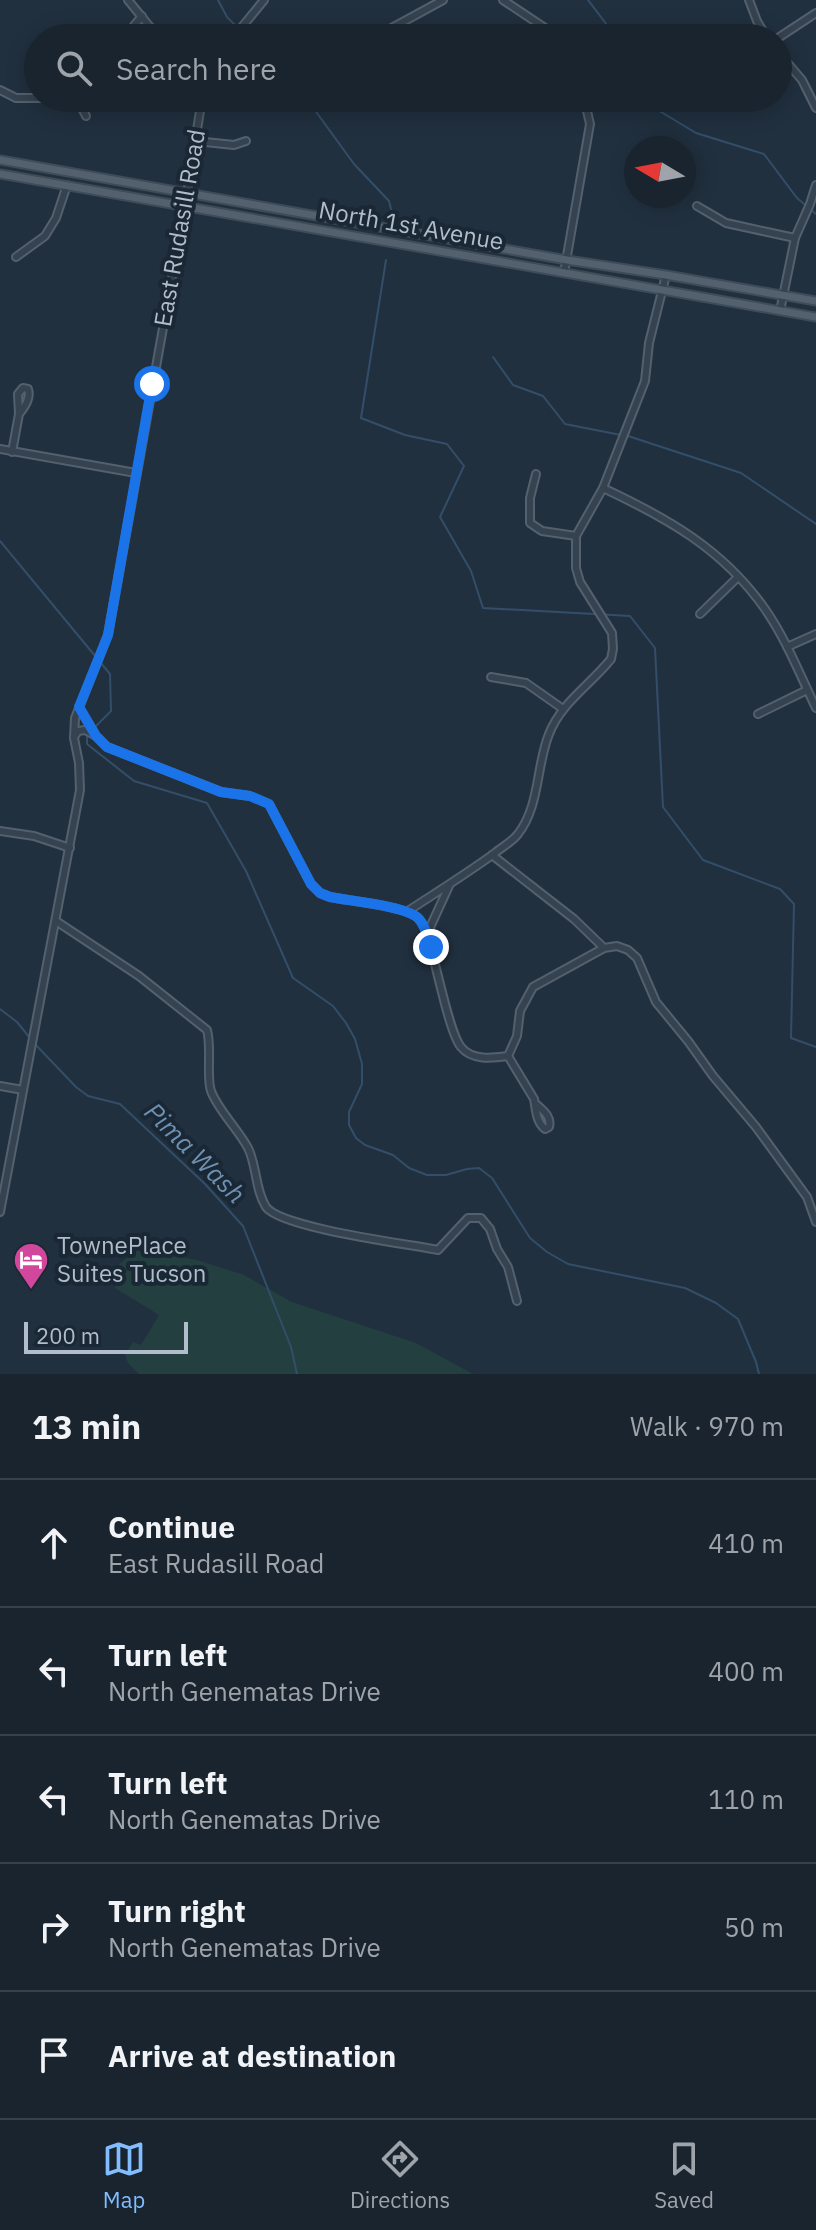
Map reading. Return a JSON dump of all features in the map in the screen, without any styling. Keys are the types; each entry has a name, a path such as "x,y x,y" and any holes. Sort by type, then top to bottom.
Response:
{"main road":[{"name":"North 1st Avenue","path":"0,160 816,301"},
{"name":"North 1st Avenue","path":"0,174 816,317"}],"street":[{"path":"128,0 148,24"},
{"path":"244,24 264,0"},
{"path":"399,24 443,0"},
{"path":"503,0 539,24"},
{"path":"749,0 759,24"},
{"path":"792,29 816,13"},
{"path":"135,24 142,16"},
{"path":"792,68 802,80 816,108"},
{"path":"0,90 16,98 24,98"},
{"path":"84,112 86,116"},
{"name":"East Rudasill Road","path":"0,1212 80,790 75,718 108,635 200,112"},
{"path":"564,273 590,124 587,112"},
{"path":"195,141 234,145 246,141"},
{"path":"16,257 45,236 56,218 67,185"},
{"path":"780,311 795,238 816,185"},
{"path":"697,206 726,223 795,238"},
{"path":"408,911 517,836 532,805 548,735 563,709 611,659 612,633 580,582 576,568 576,536 603,488 645,381 649,343 666,275"},
{"path":"12,452 19,414"},
{"path":"0,449 136,473"},
{"path":"536,474 530,498 530,523 542,531 576,536"},
{"path":"603,488 661,516 708,547 738,577 767,611 816,708"},
{"path":"700,614 738,577"},
{"path":"787,647 816,634"},
{"path":"491,677 526,683 563,709"},
{"path":"758,714 807,690"},
{"path":"79,707 97,738"},
{"path":"74,737 78,731 85,730 107,747 194,782 269,804 305,874 320,893 408,911 419,919 427,934 461,1047 486,1058 508,1056"},
{"path":"0,831 34,836 70,848"},
{"path":"492,855 574,919 604,948"},
{"path":"427,934 450,885"},
{"path":"56,921 139,976 207,1030 210,1090 250,1151 263,1202 268,1210 283,1219 328,1230 438,1250 468,1218 481,1218 490,1229 508,1267 517,1301"},
{"path":"508,1056 517,1036 520,1011 533,987 604,948 617,946 628,950 637,958 656,1002 756,1127 807,1197 816,1222"},
{"path":"508,1056 535,1103"},
{"path":"0,1086 23,1090"}],"green space":[{"path":"137,1250 197,1260 244,1275 292,1302 416,1343 473,1374 139,1374 125,1355 133,1342 141,1345 159,1315 115,1288 116,1267"}],"waterway":[{"path":"218,0 234,24"},
{"path":"588,0 606,24"},
{"path":"316,112 354,164 389,201 394,221"},
{"path":"661,112 696,133 764,154 797,198 816,214"},
{"path":"386,260 361,418 405,435 447,444 464,466 440,517 471,571 483,608 630,616 655,648 663,807 703,860 780,889 794,904 791,1038 816,1047"},
{"path":"493,357 513,385 543,396 565,424 621,435"},
{"path":"628,436 741,473 816,524"},
{"path":"0,541 110,674 111,711 95,727"},
{"path":"87,734 87,744 134,781 207,803 246,871 293,978 333,1006 355,1039 362,1064 362,1084 349,1112 349,1125 356,1138 427,1175 446,1175 479,1168 492,1178 530,1238 568,1264 685,1288 716,1303 738,1319 759,1374"},
{"name":"Pima Wash","path":"0,1009 17,1022 30,1038"},
{"name":"Pima Wash","path":"34,1043 88,1096 120,1104 205,1184 243,1226 291,1347 297,1374"}],"place":[{"name":"TownePlace Suites Tucson","path":"31,1291"}],"route":[{"path":"152,384 108,635 79,707 89,726 107,747 221,792 250,796 269,804 305,874 320,893 408,911 419,919 431,947"}]}
